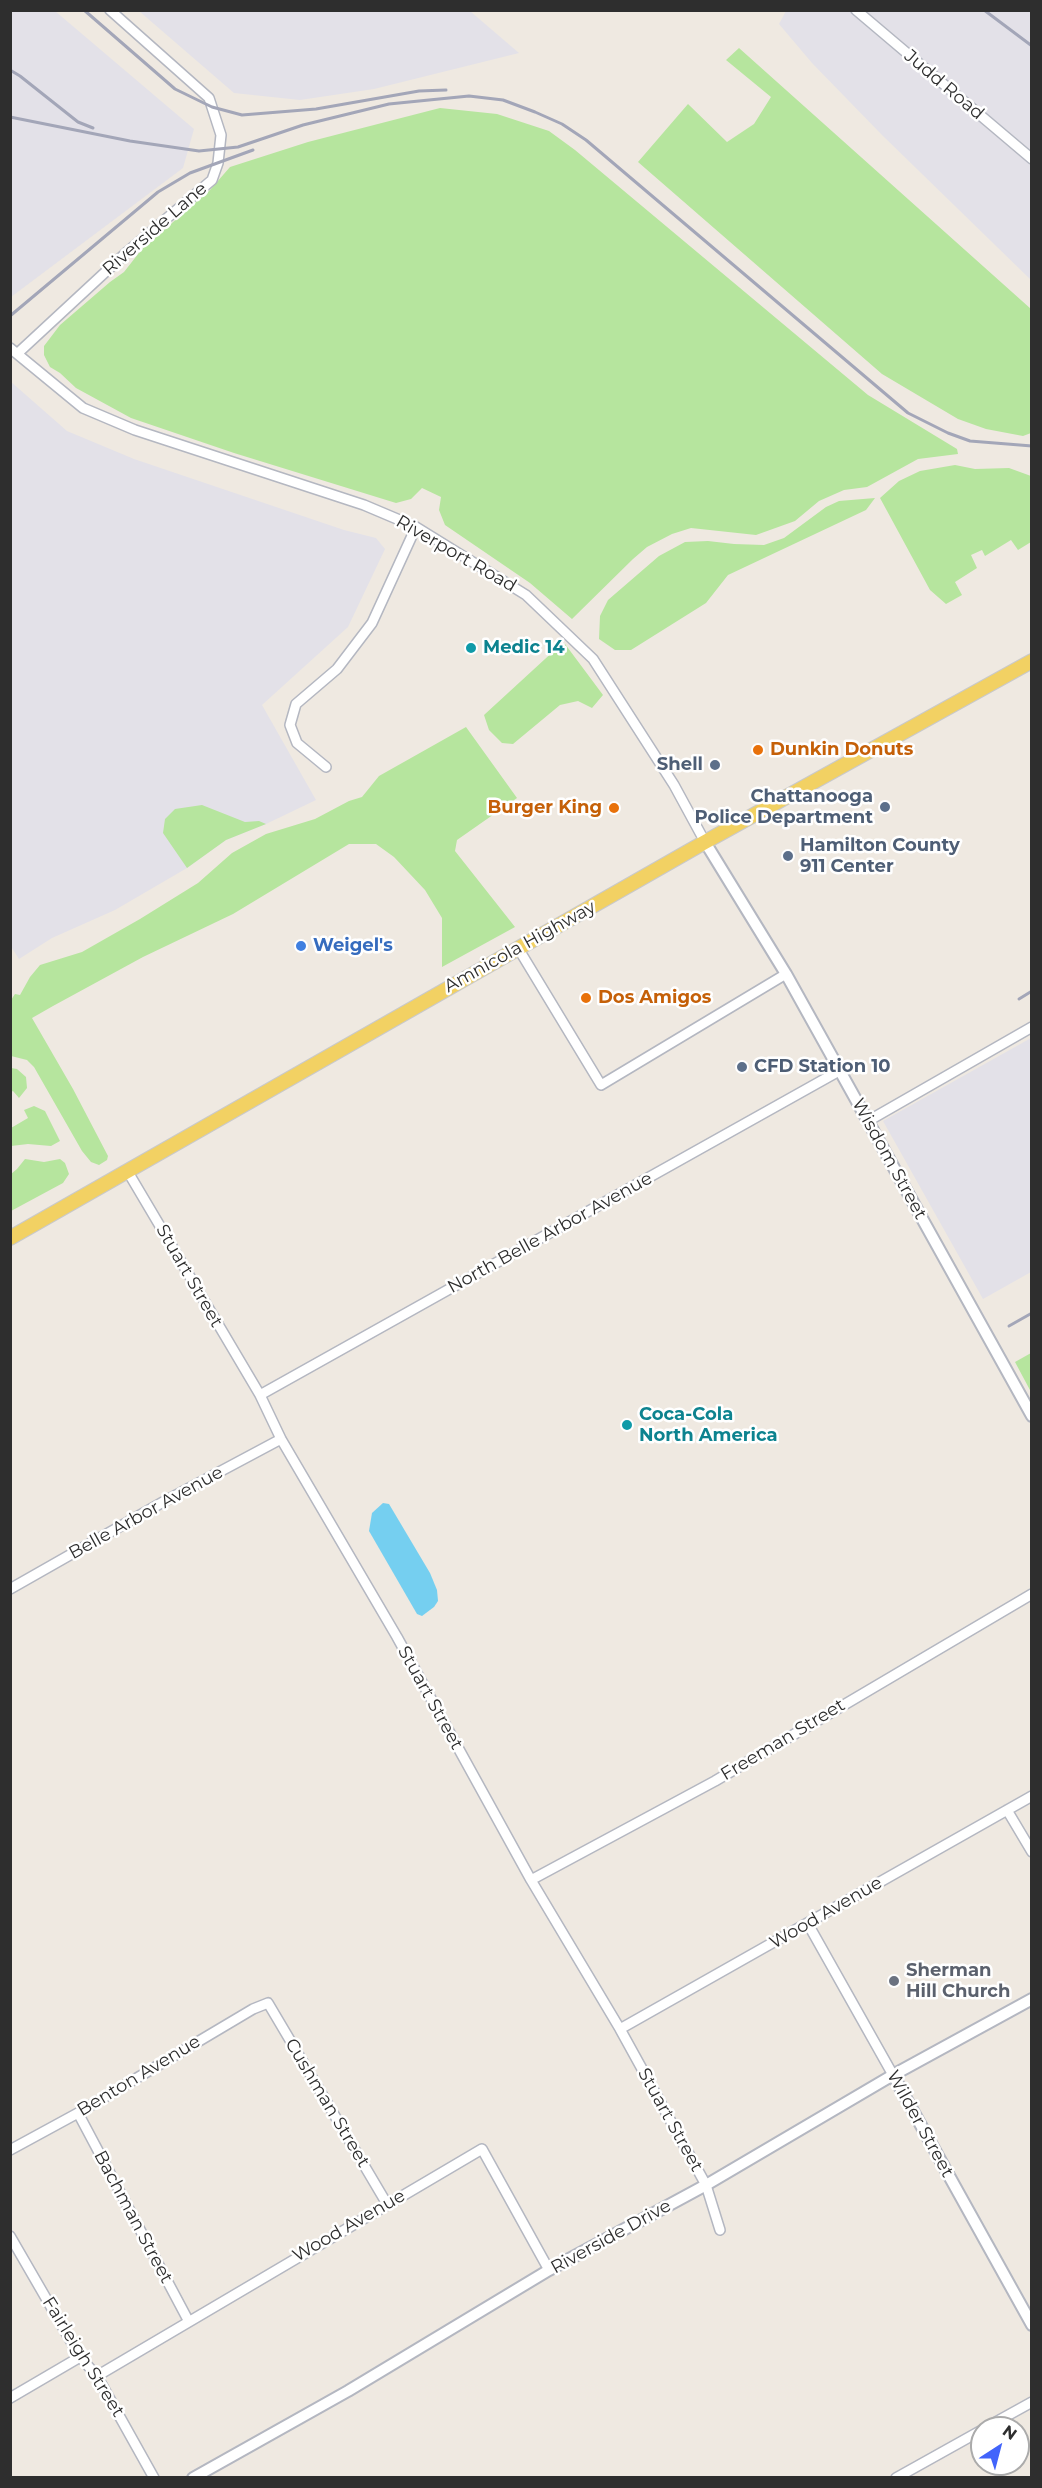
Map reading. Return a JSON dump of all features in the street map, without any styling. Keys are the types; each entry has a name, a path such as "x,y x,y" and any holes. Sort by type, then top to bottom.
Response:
{"main road":[{"name":"Amnicola Highway","path":"10,1238 705,842 1032,661"}],"street":[{"name":"Riverside Lane","path":"14,351 212,180 218,163 221,135 209,98 110,10"},
{"name":"Judd Road","path":"856,10 1032,159"},
{"name":"Riverport Road","path":"14,351 83,408 135,430 353,501 416,527 526,595 593,659 674,785 705,842"},
{"path":"326,767 297,743 290,725 296,704 337,669 372,623 416,527"},
{"name":"Wisdom Street","path":"705,842 786,974 1032,1416"},
{"path":"518,948 601,1085 786,974"},
{"path":"868,1122 1032,1027"},
{"name":"North Belle Arbor Avenue","path":"260,1395 839,1071"},
{"name":"Stuart Street","path":"128,1172 260,1395 281,1439 397,1637 531,1880 620,2029 706,2185 720,2230"},
{"name":"Belle Arbor Avenue","path":"10,1589 163,1502 281,1439"},
{"name":"Freeman Street","path":"531,1880 715,1781 1032,1594"},
{"name":"Wood Avenue","path":"620,2029 1032,1796"},
{"path":"1007,1810 1032,1852"},
{"name":"Wilder Street","path":"808,1924 1032,2325"},
{"name":"Riverside Drive","path":"193,2478 348,2391 549,2270 706,2185 893,2074 1032,1999"},
{"name":"Benton Avenue","path":"10,2150 78,2113 253,2009 268,2003"},
{"name":"Cushman Street","path":"268,2003 387,2204"},
{"name":"Bachman Street","path":"78,2113 188,2320"},
{"name":"Wood Avenue","path":"97,2376 188,2320 482,2149 549,2270"},
{"name":"Fairleigh Street","path":"10,2236 80,2356 97,2376 154,2478"},
{"path":"10,2398 80,2356"},
{"path":"1007,2416 1032,2402"},
{"path":"896,2478 970,2437"}],"shaded area":[{"path":"11,10 55,11 194,129 183,168 11,297"},
{"path":"139,11 470,11 519,53 374,89 300,100 234,93"},
{"path":"786,11 1031,11 1031,280 882,135 812,63 779,24"},
{"path":"10,381 67,431 134,459 344,530 376,538 385,549 348,627 262,705 316,800 226,840 187,868 115,910 52,938 19,959 10,945"},
{"path":"1031,1038 1031,1272 983,1299 883,1121"}],"green space":[{"path":"739,48 1031,309 1031,433 1023,436 986,429 958,419 882,374 638,162 688,104 727,142 754,124 771,97 726,60"},
{"path":"440,108 497,114 549,131 575,150 868,395 957,449 958,454 918,459 867,487 844,490 819,501 795,521 756,535 691,528 672,534 647,547 572,619 530,583 445,525 439,510 441,497 422,488 411,499 396,503 234,453 131,418 76,388 50,367 44,355 44,346 60,325 124,272 142,249 210,190 230,167 308,142"},
{"path":"955,465 975,469 1009,468 1031,476 1031,542 1018,550 1011,540 985,556 982,550 971,555 977,568 955,582 962,595 946,604 930,590 880,498 899,481 920,471"},
{"path":"875,498 866,510 728,575 706,603 631,650 615,650 599,639 600,616 608,600 659,556 685,542 708,541 764,545 784,538 826,507 839,501"},
{"path":"565,644 603,695 592,708 578,701 560,705 513,744 502,743 489,730 484,715 557,648"},
{"path":"466,727 517,798 457,840 455,851 515,927 442,967 442,918 425,890 394,857 376,844 349,844 233,914 143,957 53,1006 32,1018 108,1156 107,1160 99,1165 91,1162 82,1151 34,1067 27,1060 11,1056 11,1000 15,994 20,995 40,965 82,952 140,919 198,883 232,853 266,834 315,819 349,801 362,797 379,776"},
{"path":"202,805 245,822 259,821 266,824 226,840 187,868 163,833 165,819 175,809"},
{"path":"11,1068 17,1069 26,1077 27,1088 19,1098 13,1091 11,1092"},
{"path":"34,1106 45,1111 60,1141 51,1146 28,1144 11,1146 11,1128 28,1118 24,1110"},
{"path":"25,1159 44,1162 60,1159 65,1163 69,1174 63,1183 11,1211 11,1174"},
{"path":"1031,1353 1031,1392 1015,1362"}],"water":[{"path":"383,1503 389,1504 430,1573 437,1590 438,1601 422,1616 417,1614 369,1531 372,1513"}],"railway":[{"path":"84,10 175,89 212,107 242,115 316,109 419,91 446,90"},
{"path":"984,10 1032,46"},
{"path":"10,70 78,122 93,128"},
{"path":"10,117 130,141 199,151 238,147 303,125 389,104 469,96 503,100 562,124 586,140 908,413 970,441 1032,446"},
{"path":"10,316 158,192 190,173 253,150"},
{"path":"1019,999 1032,991"},
{"path":"1009,1326 1032,1313"}],"place":[{"name":"Medic 14","path":"471,648"},
{"name":"Dunkin Donuts","path":"758,750"},
{"name":"Shell","path":"715,765"},
{"name":"Chattanooga Police Department","path":"885,807"},
{"name":"Burger King","path":"614,808"},
{"name":"Hamilton County 911 Center","path":"788,856"},
{"name":"Weigel's","path":"301,946"},
{"name":"Dos Amigos","path":"586,998"},
{"name":"CFD Station 10","path":"742,1067"},
{"name":"Coca-Cola North America","path":"627,1425"},
{"name":"Sherman Hill Church","path":"894,1981"}]}
